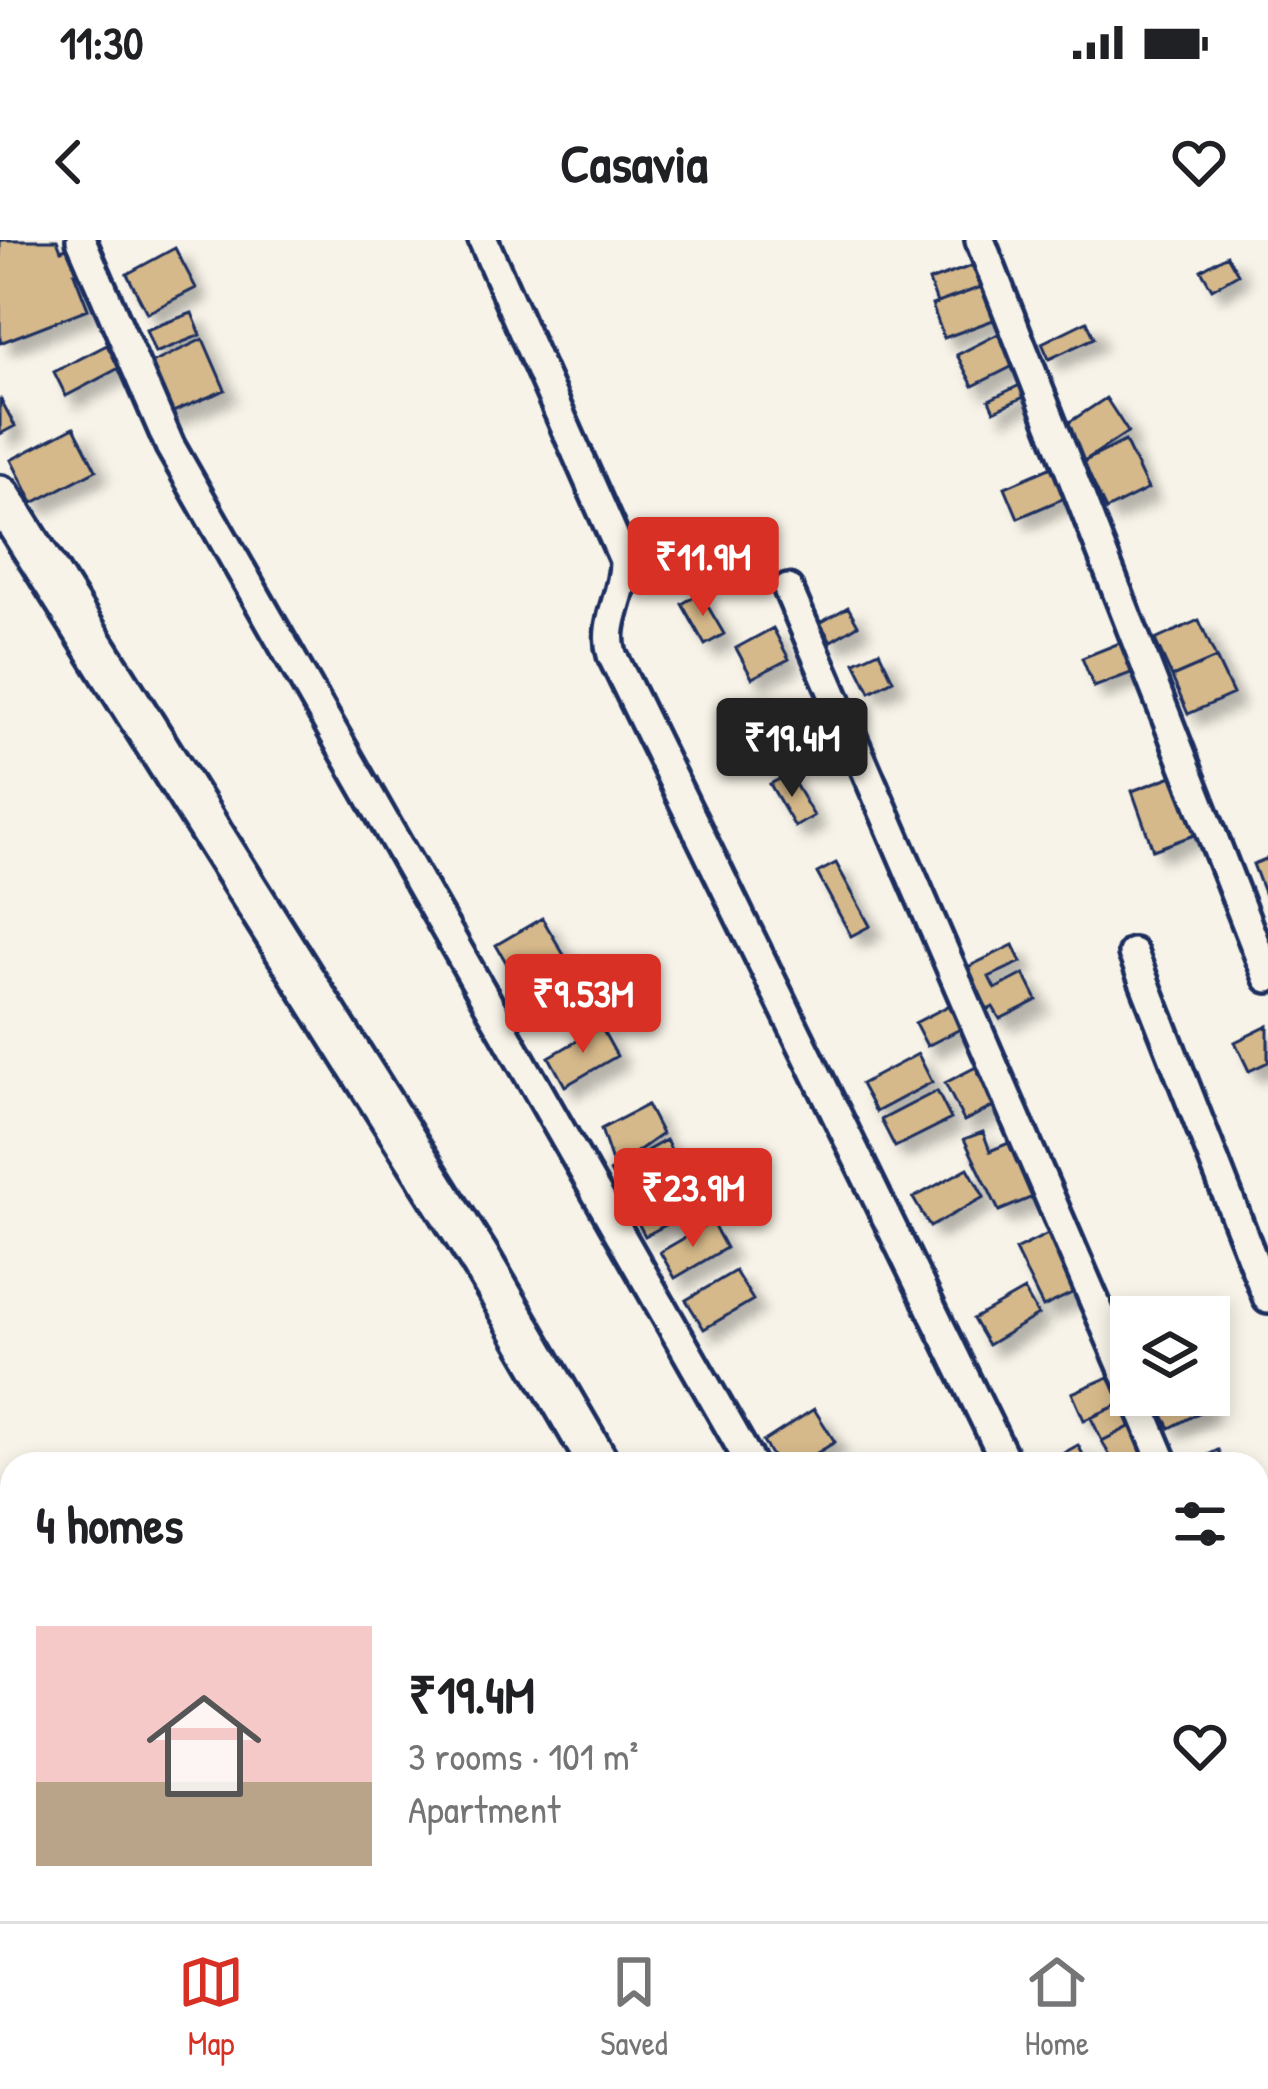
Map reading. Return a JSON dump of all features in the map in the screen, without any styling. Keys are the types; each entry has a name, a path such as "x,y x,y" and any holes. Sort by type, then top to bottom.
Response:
{"street":[{"path":"81,240 170,446 745,1452"},
{"path":"483,240 624,560 625,580 607,639 612,656 1001,1452"},
{"path":"980,240 1268,978"},
{"path":"0,496 482,1261 592,1452"},
{"path":"788,589 1110,1337"},
{"path":"1133,953 1268,1299"},
{"path":"1144,1416 1159,1452"}],"building":[{"path":"0,240 57,240 61,250 72,246 82,270 74,273 88,309 0,343"},
{"path":"175,248 196,288 147,313 127,274"},
{"path":"1227,255 1238,274 1212,289 1201,270"},
{"path":"977,264 984,286 937,303 929,281"},
{"path":"984,286 996,319 944,338 932,305"},
{"path":"192,313 201,335 155,353 146,330"},
{"path":"1087,321 1094,338 1049,359 1042,343"},
{"path":"1002,332 1017,364 973,386 957,355"},
{"path":"203,339 225,390 166,415 146,366"},
{"path":"107,345 119,368 66,396 54,372"},
{"path":"1022,384 1028,395 994,411 989,400"},
{"path":"0,398 15,426 0,434"},
{"path":"1106,398 1128,432 1084,461 1062,427"},
{"path":"74,427 96,470 33,503 11,460"},
{"path":"1125,441 1148,489 1106,510 1083,462"},
{"path":"1054,466 1067,497 1018,518 1005,487"},
{"path":"700,593 724,634 705,645 682,604"},
{"path":"848,607 858,625 831,641 820,623"},
{"path":"1199,620 1216,658 1172,677 1155,640"},
{"path":"773,628 789,659 752,678 736,648"},
{"path":"1127,640 1139,670 1094,687 1082,658"},
{"path":"879,651 893,680 870,692 855,662"},
{"path":"1216,658 1233,694 1188,714 1172,677"},
{"path":"1183,772 1205,831 1153,850 1132,791"},
{"path":"789,774 814,816 795,827 770,784"},
{"path":"1268,858 1268,903 1253,864"},
{"path":"836,863 870,926 851,936 817,873"},
{"path":"542,918 567,960 521,988 496,945"},
{"path":"1013,945 1021,962 989,977 995,989 1024,974 1037,1000 1000,1019 993,1007 988,1010 966,968"},
{"path":"952,1004 964,1027 927,1046 915,1023"},
{"path":"1268,1026 1268,1062 1249,1071 1235,1042"},
{"path":"601,1027 617,1056 565,1086 549,1057"},
{"path":"918,1054 932,1082 876,1112 861,1084"},
{"path":"978,1066 998,1104 964,1121 945,1083"},
{"path":"937,1091 951,1119 895,1147 881,1120"},
{"path":"647,1105 662,1134 614,1168 601,1129"},
{"path":"983,1132 990,1151 1011,1142 1033,1197 999,1211 964,1139"},
{"path":"666,1140 688,1182 632,1212 610,1171"},
{"path":"968,1168 984,1197 930,1227 913,1198"},
{"path":"688,1182 701,1206 645,1236 632,1212"},
{"path":"712,1222 726,1248 675,1278 660,1252"},
{"path":"1048,1234 1076,1291 1043,1307 1015,1250"},
{"path":"735,1271 753,1300 704,1329 686,1300"},
{"path":"1024,1290 1038,1315 988,1345 973,1319"},
{"path":"1110,1376 1110,1408 1084,1420 1072,1393"},
{"path":"814,1409 835,1442 819,1452 769,1452 763,1442"},
{"path":"1110,1409 1110,1416 1128,1416 1133,1425 1102,1441 1091,1418"},
{"path":"1163,1416 1193,1416 1170,1428"},
{"path":"1133,1425 1146,1452 1108,1452 1102,1441"}]}
